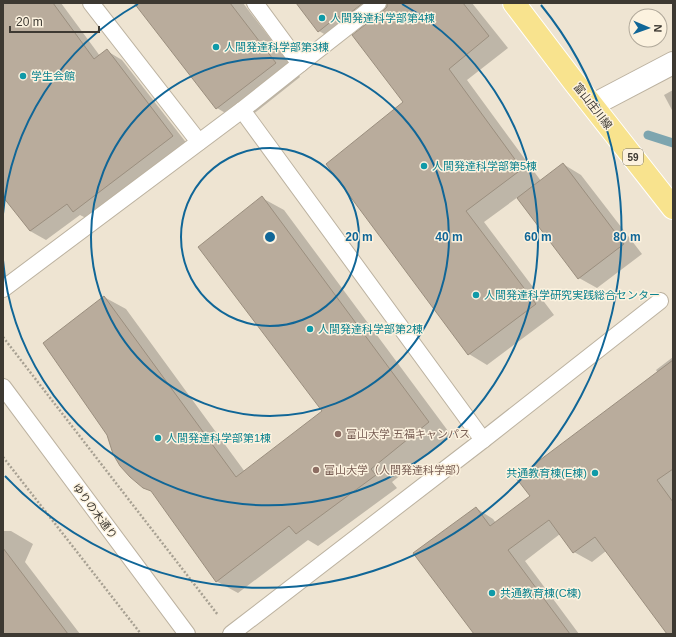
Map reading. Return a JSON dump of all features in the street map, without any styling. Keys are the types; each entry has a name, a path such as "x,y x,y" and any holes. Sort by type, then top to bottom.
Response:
{"main road":[{"name":"富山庄川線","path":"514,3 592,106 673,208"}],"street":[{"path":"592,106 673,63"}],"lane":[{"path":"91,3 199,142"},
{"path":"255,3 300,64"},
{"path":"3,289 242,110 378,3"},
{"path":"242,110 483,440"},
{"path":"231,634 483,440 660,301"},
{"name":"ゆりの木通り","path":"3,387 187,634"}],"path":[{"path":"3,337 231,634"},
{"path":"3,457 142,634"}],"building":[{"path":"3,3 53,3 94,59 107,49 173,136 73,212 67,204 30,231 3,197"},
{"name":"人間発達科学部第3棟","path":"134,3 230,3 276,63 216,109"},
{"name":"人間発達科学部第4棟","path":"296,3 363,3 341,20 338,16 318,32"},
{"path":"387,3 463,3 489,36 449,69 522,169 466,211 536,304 468,355 326,164 403,102 352,35 384,10 387,7"},
{"path":"563,163 624,244 578,279 517,198"},
{"path":"262,196 429,422 371,469 376,475 296,534 289,526 216,582 151,491 143,488 120,466 113,454 107,435 43,343 104,296 236,477 322,411 198,247"},
{"path":"673,360 673,469 657,480 673,502 673,634 667,634 595,537 573,553 549,520 508,550 570,634 474,634 413,553 476,507 490,526 530,496 516,478"},
{"path":"3,548 68,634 3,634"}],"waterway":[{"path":"648,135 673,143"}],"place":[{"name":"人間発達科学部第4棟","path":"322,18"},
{"name":"人間発達科学部第3棟","path":"216,47"},
{"name":"学生会館","path":"23,76"},
{"name":"人間発達科学部第5棟","path":"424,166"},
{"name":"人間発達科学研究実践総合センター","path":"476,295"},
{"name":"人間発達科学部第2棟","path":"310,329"},
{"name":"富山大学 五福キャンパス","path":"338,434"},
{"name":"人間発達科学部第1棟","path":"158,438"},
{"name":"富山大学（人間発達科学部）","path":"316,470"},
{"name":"共通教育棟(E棟)","path":"595,473"},
{"name":"共通教育棟(C棟)","path":"492,593"}]}
